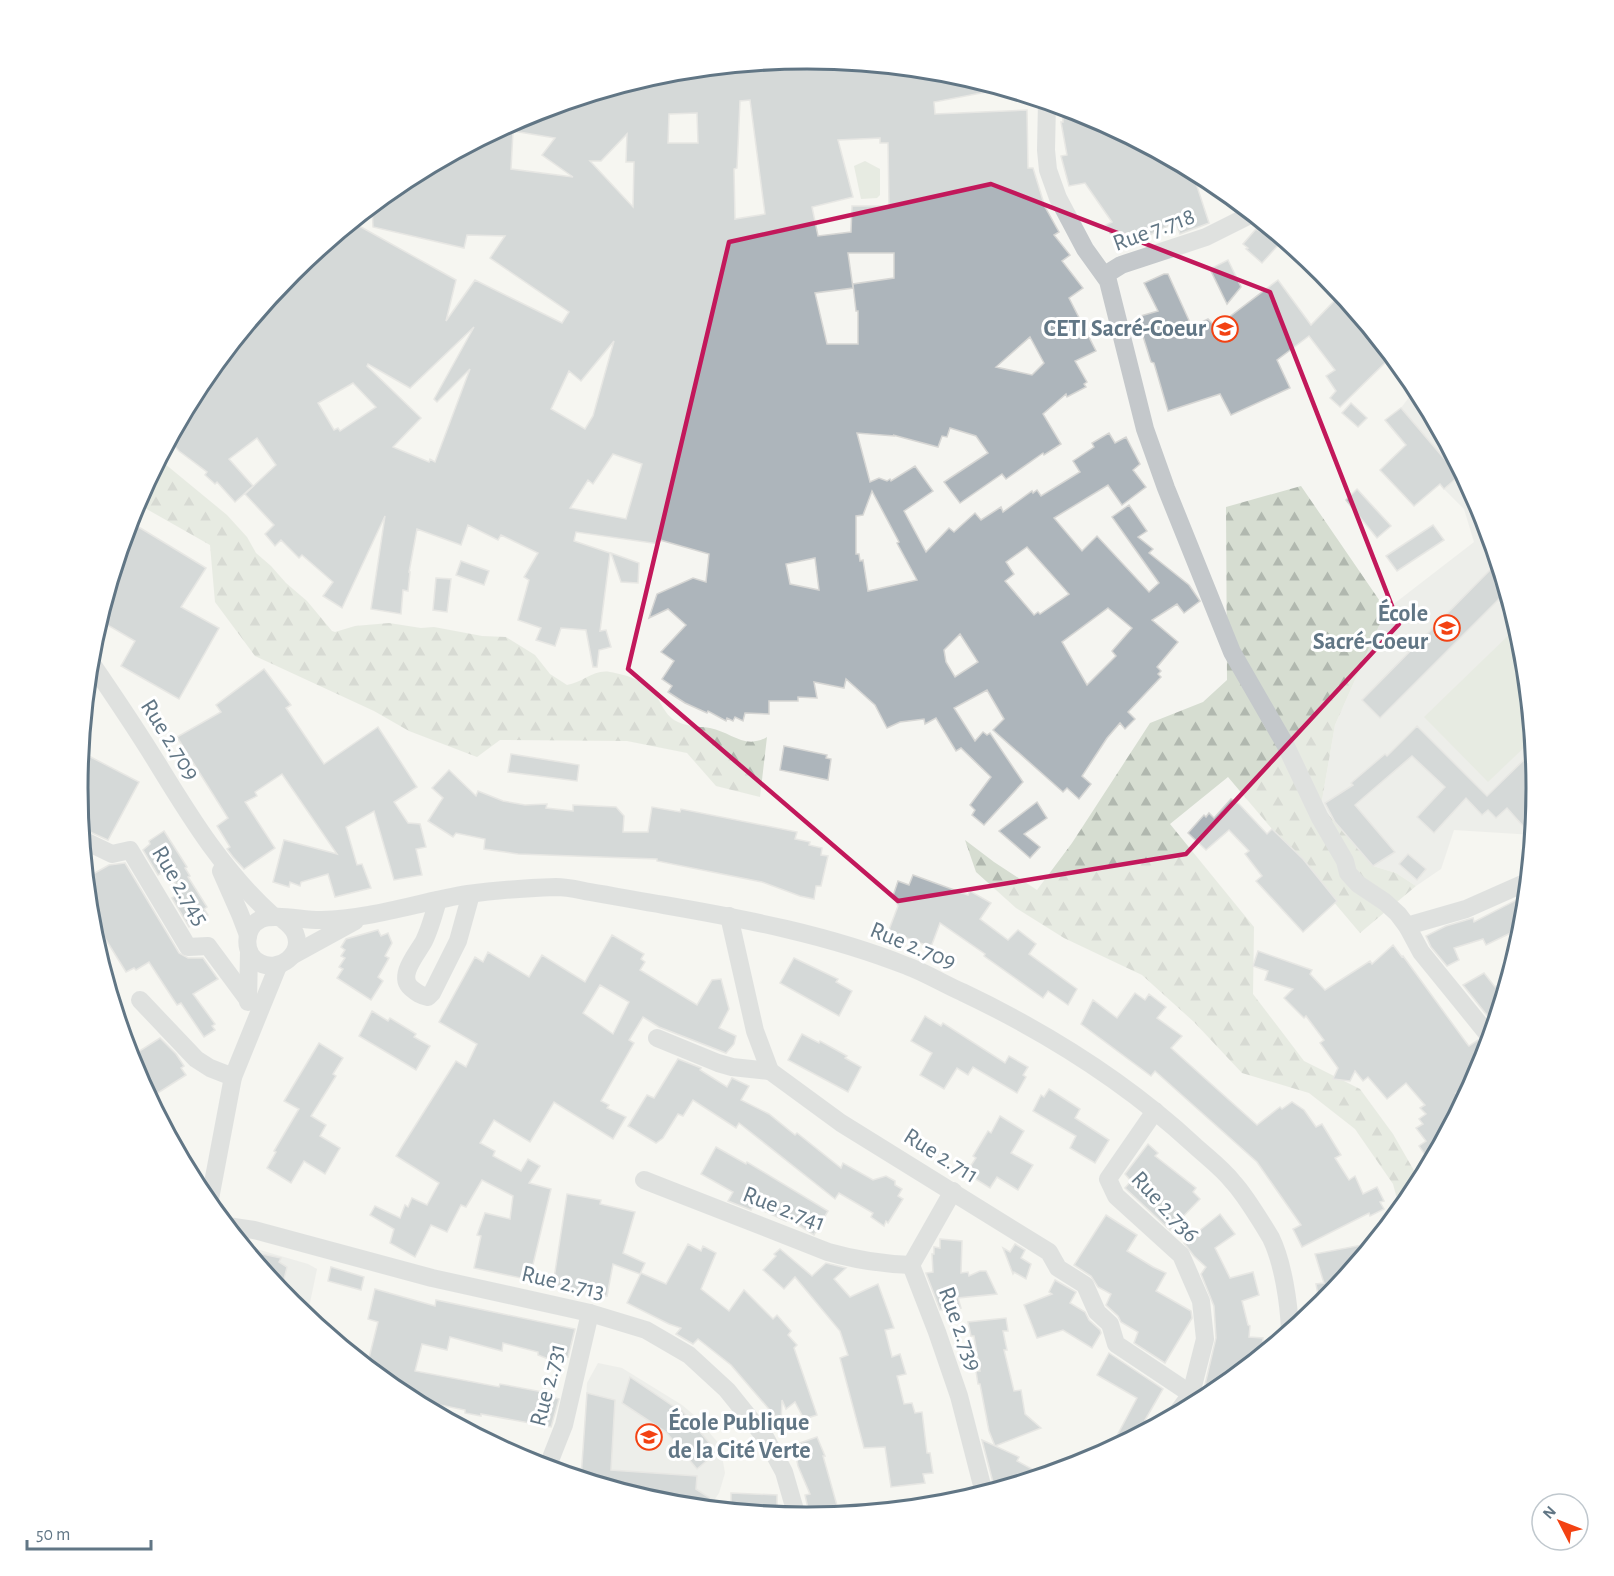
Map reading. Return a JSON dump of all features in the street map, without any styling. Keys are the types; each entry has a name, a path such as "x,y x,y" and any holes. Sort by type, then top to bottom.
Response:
{"street":[{"path":"1047,110 1048,170 1058,198 1085,249 1105,275 1112,290 1145,429 1166,488 1232,652 1285,744 1320,818 1345,861 1348,873 1358,884 1398,914 1421,952 1484,1030"},
{"name":"Rue 7.718","path":"1105,275 1121,265 1206,237 1245,218"},
{"name":"Rue 2.709","path":"98,672 209,845 240,884 281,920 317,921 359,918 471,894 560,887 729,916 834,942 907,966 1012,1016 1109,1075 1177,1129 1234,1182 1272,1240 1288,1298 1289,1321"},
{"name":"Rue 2.745","path":"91,844 112,854 130,850 188,947 208,946 248,1000"},
{"name":"Rue 2.709","path":"209,845 231,892 248,944"},
{"path":"1407,926 1466,909 1519,885"},
{"path":"438,900 425,939 406,972 408,986 421,996 428,997 458,941 471,894"},
{"path":"657,1038 718,1063 732,1067 770,1071 755,1031 729,916"},
{"name":"Rue 2.709","path":"286,960 359,918"},
{"path":"212,1191 233,1077 248,1037 286,960 296,946 297,937 294,929 281,920 257,921 248,944 248,1037"},
{"path":"248,944 261,964 269,966 286,960"},
{"path":"140,1000 196,1059 210,1068 233,1077"},
{"name":"Rue 2.711","path":"770,1071 841,1123 1049,1252 1058,1268 1085,1285 1097,1312 1110,1324 1116,1344 1191,1394"},
{"name":"Rue 2.736","path":"1155,1112 1108,1179 1116,1196 1181,1255 1201,1301 1205,1339 1191,1394"},
{"name":"Rue 2.741","path":"644,1180 828,1252 874,1263 911,1265"},
{"name":"Rue 2.739","path":"953,1191 911,1265 959,1396 982,1485"},
{"name":"Rue 2.713","path":"238,1228 432,1278 590,1313 646,1330 688,1355 727,1390 765,1437 784,1472 794,1506"},
{"name":"Rue 2.731","path":"550,1459 564,1425 590,1313"}],"highlighted area":[{"path":"991,184 1270,292 1399,624 1186,854 898,901 628,669 729,242"}],"shaded area":[{"name":"École Sacré-Coeur","path":"1410,396 1430,429 1452,470 1488,557 1502,602 1520,694 1526,788 1524,834 1454,830 1441,869 1416,886 1396,873 1373,866 1321,806 1335,725 1386,610 1474,542 1464,509 1385,420 1401,408"},
{"path":"255,1249 308,1264 317,1269 309,1306"},
{"name":"École Publique de la Cité Verte","path":"598,1363 622,1368 682,1405 695,1416 720,1445 725,1473 719,1493 714,1501 621,1483 570,1467 582,1468 587,1383"}],"green space":[{"path":"865,161 880,169 880,195 877,198 861,199 854,166"},
{"path":"165,464 227,515 247,537 256,553 307,601 332,631 389,623 421,628 434,627 482,636 506,637 535,655 550,674 567,685 599,672 616,673 635,679 651,689 668,714 678,722 718,730 745,741 759,741 767,737 760,797 716,786 687,753 627,741 500,740 477,757 409,731 374,711 255,656 215,602 210,545 145,508"},
{"path":"1301,486 1386,610 1335,725 1321,806 1373,866 1396,873 1416,886 1360,933 1228,777 1170,824 1254,927 1253,994 1304,1061 1360,1089 1393,1134 1415,1172 1397,1198 1393,1184 1355,1129 1309,1093 1242,1073 1194,1022 1142,975 1064,938 1016,908 976,872 965,840 1037,890 1072,843 1150,723 1203,702 1227,680 1226,507"},
{"path":"1509,635 1520,694 1524,747 1488,782 1424,717"}],"building":[{"path":"807,69 854,71 901,75 987,92 934,102 935,114 1027,110 1028,168 1033,168 1045,207 1059,232 1054,235 1070,255 1062,261 1083,288 1069,298 1096,351 1075,361 1087,382 1084,384 1086,387 1067,397 1066,394 1043,414 1061,444 1044,455 1043,453 1006,479 1002,474 960,503 944,482 988,453 976,436 950,428 947,437 942,436 938,447 893,435 895,436 857,433 870,482 879,478 891,481 915,466 933,491 904,511 926,552 949,528 954,532 975,513 981,520 1001,507 1003,512 1032,491 1033,493 1037,490 1041,496 1080,472 1073,461 1094,447 1092,443 1109,433 1115,443 1126,437 1140,464 1133,470 1146,487 1122,505 1108,485 1054,518 1082,551 1097,536 1149,592 1159,583 1112,517 1129,505 1147,531 1138,537 1153,549 1149,553 1189,585 1200,601 1184,613 1177,604 1152,620 1178,642 1157,667 1161,671 1158,674 1161,677 1128,712 1135,719 1125,729 1120,723 1107,738 1082,776 1091,784 1079,799 1067,788 1063,792 993,730 1004,719 987,690 954,708 975,741 983,732 987,735 990,733 1023,782 984,825 972,815 975,810 970,805 991,777 961,748 956,751 936,718 925,724 924,719 900,722 887,728 875,705 846,679 844,688 814,682 817,698 798,697 798,701 769,701 769,714 745,713 743,721 735,717 733,721 727,718 726,721 708,711 707,713 685,703 668,692 672,686 662,679 674,661 661,652 686,625 668,609 649,618 657,594 693,578 706,582 709,554 660,540 659,544 576,532 574,541 610,553 600,631 606,630 611,647 599,650 597,667 593,667 586,630 561,628 555,646 536,640 541,628 518,620 529,580 524,577 538,553 501,535 498,540 468,525 461,545 417,529 408,591 403,590 401,614 371,609 385,516 342,608 323,596 333,582 302,555 299,558 281,540 275,546 265,534 274,525 245,494 276,465 257,438 229,459 253,486 235,502 217,482 215,484 205,475 207,472 175,446 209,389 266,314 333,247 359,226 456,280 446,321 475,280 562,323 569,312 490,258 505,236 467,235 464,248 373,227 372,216 408,190 448,165 513,132 511,169 573,177 542,155 555,138 515,131 576,107 621,93 667,83 713,75 760,71","holes":["750,100 765,214 735,219 734,169 737,168 740,101","697,113 698,143 668,143 669,114","627,134 626,162 634,162 633,207 590,161 601,161","880,138 880,143 888,143 889,206 852,206 851,232 818,236 812,207 853,197 838,140","848,253 894,253 894,278 853,284 856,311 858,311 858,344 827,344 815,293 853,288","474,327 434,399 437,402 470,369 435,462 430,459 429,462 393,447 421,418 367,366 368,364 410,388","1030,337 1044,363 1032,375 996,367","614,341 593,416 585,429 551,409 569,371 581,381","353,383 376,407 340,431 338,428 334,430 318,403","613,454 642,464 626,519 570,508 588,480 593,484","872,491 917,580 868,591 863,560 860,561 859,554 856,554 856,516 863,515","1027,547 1069,594 1040,614 1038,612 1034,615 1005,581 1014,574 1006,562","815,558 819,590 790,584 786,564","1108,608 1132,628 1112,651 1116,656 1087,685 1062,642","960,634 978,662 955,677 946,662 944,650"]},
{"path":"1063,117 1125,143 1196,184 1209,223 1180,234 1176,222 1119,250 1106,225 1112,222 1085,183 1069,186 1061,156 1067,155 1061,122 1063,122"},
{"path":"1256,229 1278,245 1262,263 1243,244"},
{"path":"1228,260 1241,287 1227,304 1210,269"},
{"path":"1168,274 1192,327 1208,319 1216,327 1278,280 1311,325 1335,300 1386,362 1340,407 1330,398 1336,391 1326,376 1335,370 1309,336 1277,360 1290,388 1231,415 1220,394 1168,411 1137,317 1158,311 1144,283"},
{"path":"1351,403 1367,418 1358,427 1342,413"},
{"path":"1401,408 1449,464 1456,479 1444,489 1440,484 1414,506 1380,470 1406,445 1385,420"},
{"path":"1357,489 1391,526 1377,538 1346,500"},
{"path":"1433,525 1444,540 1397,571 1386,556"},
{"path":"138,527 206,568 181,607 219,628 179,699 121,666 135,641 107,625 126,557"},
{"path":"611,553 639,563 638,583 621,582"},
{"path":"461,561 489,571 484,585 456,575"},
{"path":"1492,569 1501,597 1380,718 1362,700"},
{"path":"436,578 451,579 447,612 433,610"},
{"path":"264,669 291,705 286,708 324,764 378,727 417,787 394,802 408,823 420,824 426,847 416,849 422,875 394,880 374,811 346,827 357,865 362,864 371,888 335,897 328,874 301,882 300,886 290,882 289,887 273,882 284,840 337,854 282,774 255,792 257,796 245,802 275,848 244,869 233,857 227,849 230,847 217,826 228,818 177,737 221,712 216,705"},
{"path":"1417,726 1487,796 1525,759 1524,827 1507,808 1496,818 1488,810 1482,815 1466,798 1434,833 1417,817 1445,787 1412,756 1355,805 1395,852 1373,866 1335,822 1325,803 1353,785 1351,783 1385,754 1387,756"},
{"path":"784,746 827,755 826,758 831,759 828,780 780,770"},
{"path":"511,754 579,765 577,781 508,772"},
{"path":"89,756 139,782 108,840 90,832"},
{"path":"449,770 476,796 478,791 503,801 525,805 547,804 546,808 573,811 573,805 616,807 624,816 623,832 648,832 652,807 680,812 681,809 797,832 795,839 810,842 809,845 822,848 821,855 828,856 821,886 816,886 814,899 762,882 657,861 657,859 518,854 484,849 485,839 456,833 453,837 428,821 443,798 432,788"},
{"path":"1231,799 1239,804 1267,834 1272,829 1303,859 1337,901 1303,932 1256,881 1262,876 1245,854 1249,851 1229,830 1206,850 1188,833 1204,815 1206,817 1209,813 1214,818"},
{"path":"1037,802 1047,818 1024,834 1040,847 1030,858 999,831"},
{"path":"164,831 187,867 185,868 190,876 188,877 207,907 204,909 208,915 189,927 172,898 181,892 167,870 158,875 143,850 150,844 149,841"},
{"path":"1408,854 1426,869 1417,880 1399,864"},
{"path":"125,863 179,953 188,958 203,958 218,979 193,994 215,1024 212,1026 215,1030 204,1037 181,1003 177,1005 149,962 136,970 134,968 126,972 104,936 93,874 109,865"},
{"path":"913,875 968,895 970,891 991,903 980,919 1008,940 1018,930 1036,944 1029,954 1077,989 1068,1005 1048,991 1043,998 940,923 931,947 901,936 900,939 887,935 898,906 893,896 898,881 909,885"},
{"path":"1517,900 1511,933 1486,945 1483,939 1454,948 1459,960 1447,966 1431,947 1426,936 1446,926 1473,918 1474,922"},
{"path":"378,930 381,936 388,933 392,943 385,956 389,958 378,977 383,981 371,1000 337,978 343,969 339,967 345,958 341,956 345,950 341,947 346,939"},
{"path":"612,935 644,954 641,959 645,962 640,970 697,1005 712,980 721,979 729,1009 719,1028 736,1036 734,1044 726,1053 659,1027 643,1017 629,1040 634,1043 601,1101 609,1105 607,1108 626,1117 613,1139 554,1102 530,1142 494,1120 480,1143 495,1151 493,1156 521,1171 528,1159 540,1166 529,1183 551,1189 530,1277 522,1275 521,1278 474,1268 481,1236 477,1235 485,1213 510,1219 513,1196 482,1180 466,1207 461,1205 447,1232 431,1225 415,1257 390,1243 394,1229 370,1215 375,1206 400,1218 405,1205 408,1207 412,1198 427,1205 439,1183 396,1156 456,1061 466,1067 477,1044 439,1022 475,957 483,962 488,952 529,977 542,955 585,982","holes":["600,985 629,1002 613,1034 583,1013"]},
{"path":"1393,945 1468,1045 1479,1041 1452,1106 1425,1155 1419,1146 1426,1141 1416,1128 1423,1124 1419,1119 1426,1114 1420,1108 1425,1105 1406,1083 1387,1099 1368,1077 1363,1081 1355,1071 1350,1081 1333,1079 1338,1068 1320,1043 1324,1040 1306,1016 1304,1018 1284,998 1293,989 1265,980 1268,971 1253,966 1258,951 1312,970 1310,974 1325,990 1370,961 1372,964"},
{"path":"794,958 838,979 836,982 852,991 839,1016 780,983"},
{"path":"1484,973 1495,987 1499,985 1489,1017 1463,985"},
{"path":"1135,993 1145,1000 1149,994 1166,1007 1157,1018 1182,1036 1171,1048 1257,1125 1280,1107 1282,1109 1292,1102 1304,1110 1316,1127 1322,1124 1341,1155 1335,1158 1349,1180 1355,1176 1363,1194 1377,1187 1384,1201 1380,1202 1384,1209 1370,1216 1369,1213 1302,1247 1293,1229 1301,1225 1257,1162 1155,1071 1151,1076 1081,1024 1093,1000 1117,1018"},
{"path":"372,1011 388,1021 390,1018 416,1034 414,1037 430,1046 416,1070 359,1036"},
{"path":"925,1016 941,1026 943,1023 1005,1063 1009,1056 1028,1067 1023,1075 1026,1077 1017,1093 973,1067 968,1075 957,1068 944,1089 920,1075 932,1053 911,1041"},
{"path":"802,1034 847,1056 845,1058 861,1067 848,1092 788,1060"},
{"path":"160,1038 176,1054 184,1066 181,1068 186,1075 157,1094 139,1052"},
{"path":"319,1043 343,1058 333,1074 336,1076 311,1116 326,1125 320,1136 340,1148 325,1174 304,1161 291,1183 267,1168 276,1152 274,1151 299,1109 284,1101"},
{"path":"678,1059 701,1068 700,1070 727,1087 732,1078 749,1086 741,1100 769,1114 795,1135 797,1133 841,1168 843,1163 873,1180 886,1176 895,1181 895,1185 902,1189 898,1196 903,1199 888,1223 886,1221 884,1226 871,1217 873,1213 839,1193 835,1199 739,1123 736,1128 693,1100 683,1116 678,1114 663,1138 656,1143 628,1126 647,1095 654,1098"},
{"path":"1049,1089 1080,1109 1075,1118 1109,1140 1095,1163 1070,1148 1076,1136 1033,1111 1041,1095 1044,1097"},
{"path":"1000,1116 1024,1131 1011,1153 1033,1165 1018,1190 997,1177 990,1188 966,1173 976,1158 973,1156 988,1131 991,1133"},
{"path":"1148,1144 1158,1153 1155,1156 1196,1188 1193,1192 1200,1199 1170,1230 1125,1188 1131,1181 1125,1174"},
{"path":"716,1147 746,1164 747,1162 828,1211 814,1235 788,1218 786,1221 753,1206 751,1210 728,1201 733,1192 701,1174"},
{"path":"567,1194 601,1200 600,1204 635,1212 623,1253 645,1263 640,1274 613,1264 607,1296 553,1285"},
{"path":"1220,1214 1235,1234 1215,1248 1230,1278 1253,1272 1259,1295 1242,1301 1250,1326 1249,1337 1263,1338 1262,1344 1207,1385 1216,1338 1214,1306 1201,1274 1206,1267 1184,1243"},
{"path":"1106,1215 1137,1235 1127,1251 1166,1273 1156,1291 1191,1311 1192,1318 1165,1363 1134,1343 1138,1332 1121,1322 1106,1305 1111,1294 1098,1287 1091,1276 1074,1265"},
{"path":"940,1239 962,1241 961,1273 968,1272 969,1276 986,1271 997,1294 958,1298 961,1308 940,1310 926,1273 933,1272 932,1254 934,1254 934,1247 940,1248"},
{"path":"688,1244 701,1251 703,1246 716,1253 701,1289 729,1311 744,1290 773,1319 777,1315 791,1331 788,1335 797,1345 794,1348 817,1415 804,1419 795,1402 786,1409 782,1400 781,1423 731,1365 698,1339 693,1344 676,1334 681,1328 627,1303 641,1273 666,1284"},
{"path":"1015,1244 1025,1250 1021,1258 1031,1264 1026,1279 1014,1272 1013,1274 1003,1248 1010,1252"},
{"path":"1362,1245 1318,1293 1316,1284 1324,1283 1315,1254"},
{"path":"780,1249 812,1276 826,1263 846,1268 834,1279 850,1297 878,1284 894,1328 885,1330 892,1357 900,1354 906,1374 897,1376 904,1404 912,1403 915,1413 922,1412 927,1453 930,1453 933,1473 923,1474 925,1483 891,1487 885,1447 864,1448 840,1358 848,1355 840,1331 795,1277 784,1289 763,1270"},
{"path":"259,1253 281,1258 279,1262 287,1267 284,1280"},
{"path":"331,1267 364,1277 361,1290 328,1281"},
{"path":"1055,1280 1076,1292 1070,1303 1085,1312 1089,1320 1100,1330 1101,1333 1092,1348 1063,1330 1037,1338 1024,1305 1052,1294 1049,1292"},
{"path":"375,1289 435,1306 436,1300 575,1329 568,1357 558,1355 556,1362 538,1355 538,1352 503,1343 502,1351 450,1337 447,1350 422,1344 415,1371 499,1387 500,1384 543,1392 543,1394 559,1399 551,1427 465,1413 465,1410 436,1404 369,1358 378,1322 368,1319"},
{"path":"1006,1318 1008,1331 1003,1331 1007,1350 1004,1350 1014,1391 1021,1390 1025,1414 1041,1428 995,1446 989,1431 980,1384 978,1384 976,1371 980,1371 974,1336 971,1336 968,1322"},
{"path":"1109,1353 1163,1389 1145,1420 1147,1421 1116,1437 1137,1398 1097,1375"},
{"path":"630,1377 676,1408 678,1406 717,1452 697,1469 666,1432 622,1403"},
{"path":"587,1393 615,1400 611,1470 697,1476 696,1489 715,1501 621,1483 582,1471"},
{"path":"817,1437 825,1456 823,1456 837,1506 808,1507 805,1495 810,1494 798,1466 794,1445"},
{"path":"982,1440 1019,1457 1017,1461 1034,1470 993,1483"},
{"path":"731,1493 777,1495 777,1506 731,1503"}],"place":[{"name":"CETI Sacré-Coeur","path":"1225,329"},
{"name":"École Sacré-Coeur","path":"1447,628"},
{"name":"École Publique de la Cité Verte","path":"649,1437"}]}
